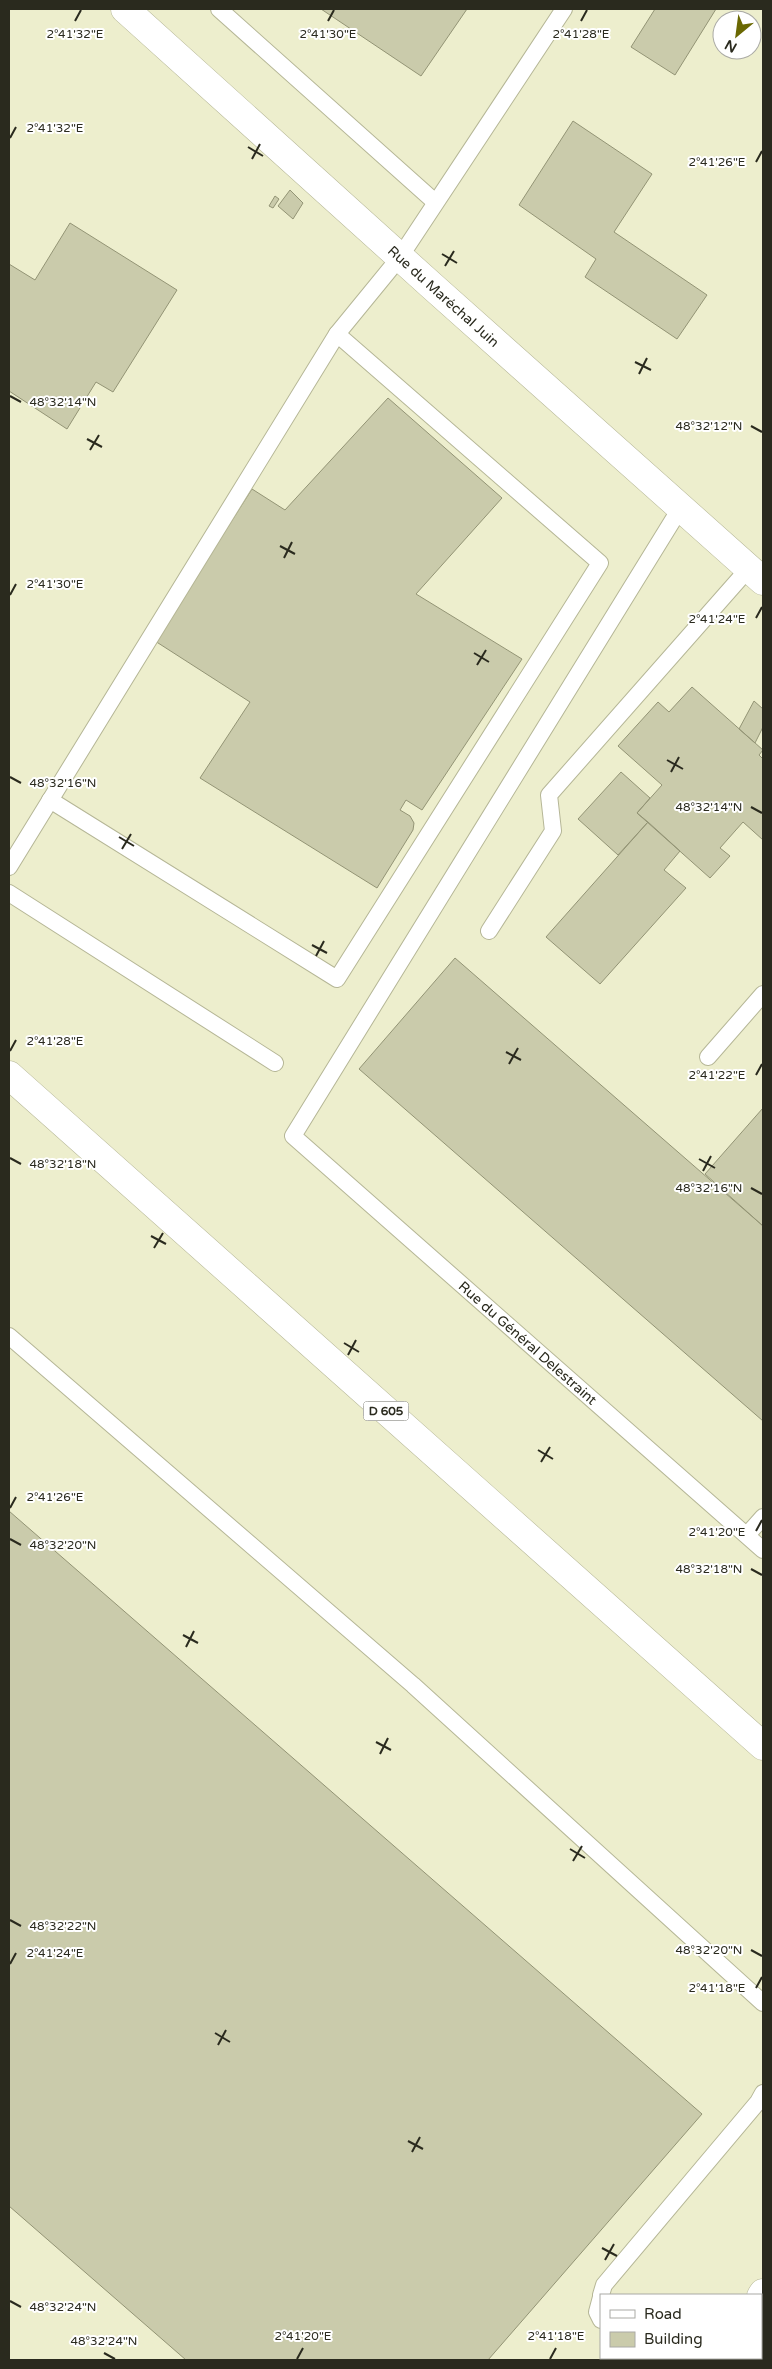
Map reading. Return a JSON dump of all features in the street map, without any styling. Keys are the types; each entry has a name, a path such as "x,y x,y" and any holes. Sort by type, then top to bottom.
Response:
{"main road":[{"name":"Rue du Maréchal Juin","path":"131,10 400,257 756,575"},
{"name":"D 605","path":"9,1076 763,1746"}],"lane":[{"path":"218,9 436,202"},
{"path":"9,867 337,334 400,257 564,9"},
{"path":"50,800 337,979 600,562 337,334"},
{"name":"Rue du Général Delestraint","path":"681,507 293,1136 763,1550"},
{"path":"489,931 553,831 548,794 756,575"},
{"path":"9,893 275,1063"},
{"path":"708,1057 763,994"},
{"path":"9,1336 413,1685 763,2003"},
{"path":"747,1536 763,1517"},
{"path":"602,2294 604,2285 753,2108 763,2093"},
{"path":"600,2300 597,2312 600,2318"}],"building":[{"path":"321,9 467,9 421,76"},
{"path":"655,9 716,9 712,10 712,15 675,75 631,47"},
{"path":"573,121 652,174 614,232 707,295 677,339 585,277 596,259 519,205"},
{"path":"290,190 303,203 293,219 278,206"},
{"path":"275,196 279,199 273,208 269,206"},
{"path":"70,223 177,290 113,392 96,382 67,429 9,391 9,264 35,280"},
{"path":"388,398 502,498 416,594 522,659 422,810 406,800 400,810 410,816 414,823 413,830 377,888 200,778 250,702 155,641 252,489 285,510"},
{"path":"692,687 763,750 759,755 763,759 763,840 743,822 720,848 730,856 710,878 637,813 662,785 618,746 658,702 669,712"},
{"path":"754,701 763,709 763,727 755,743 739,729"},
{"path":"621,772 650,798 637,813 648,822 618,855 578,819"},
{"path":"648,822 680,851 664,870 686,888 600,984 546,937"},
{"path":"455,958 763,1226 763,1421 359,1069"},
{"path":"763,1108 763,1226 705,1174"},
{"path":"9,1511 702,2114 488,2360 186,2360 9,2206"}]}
